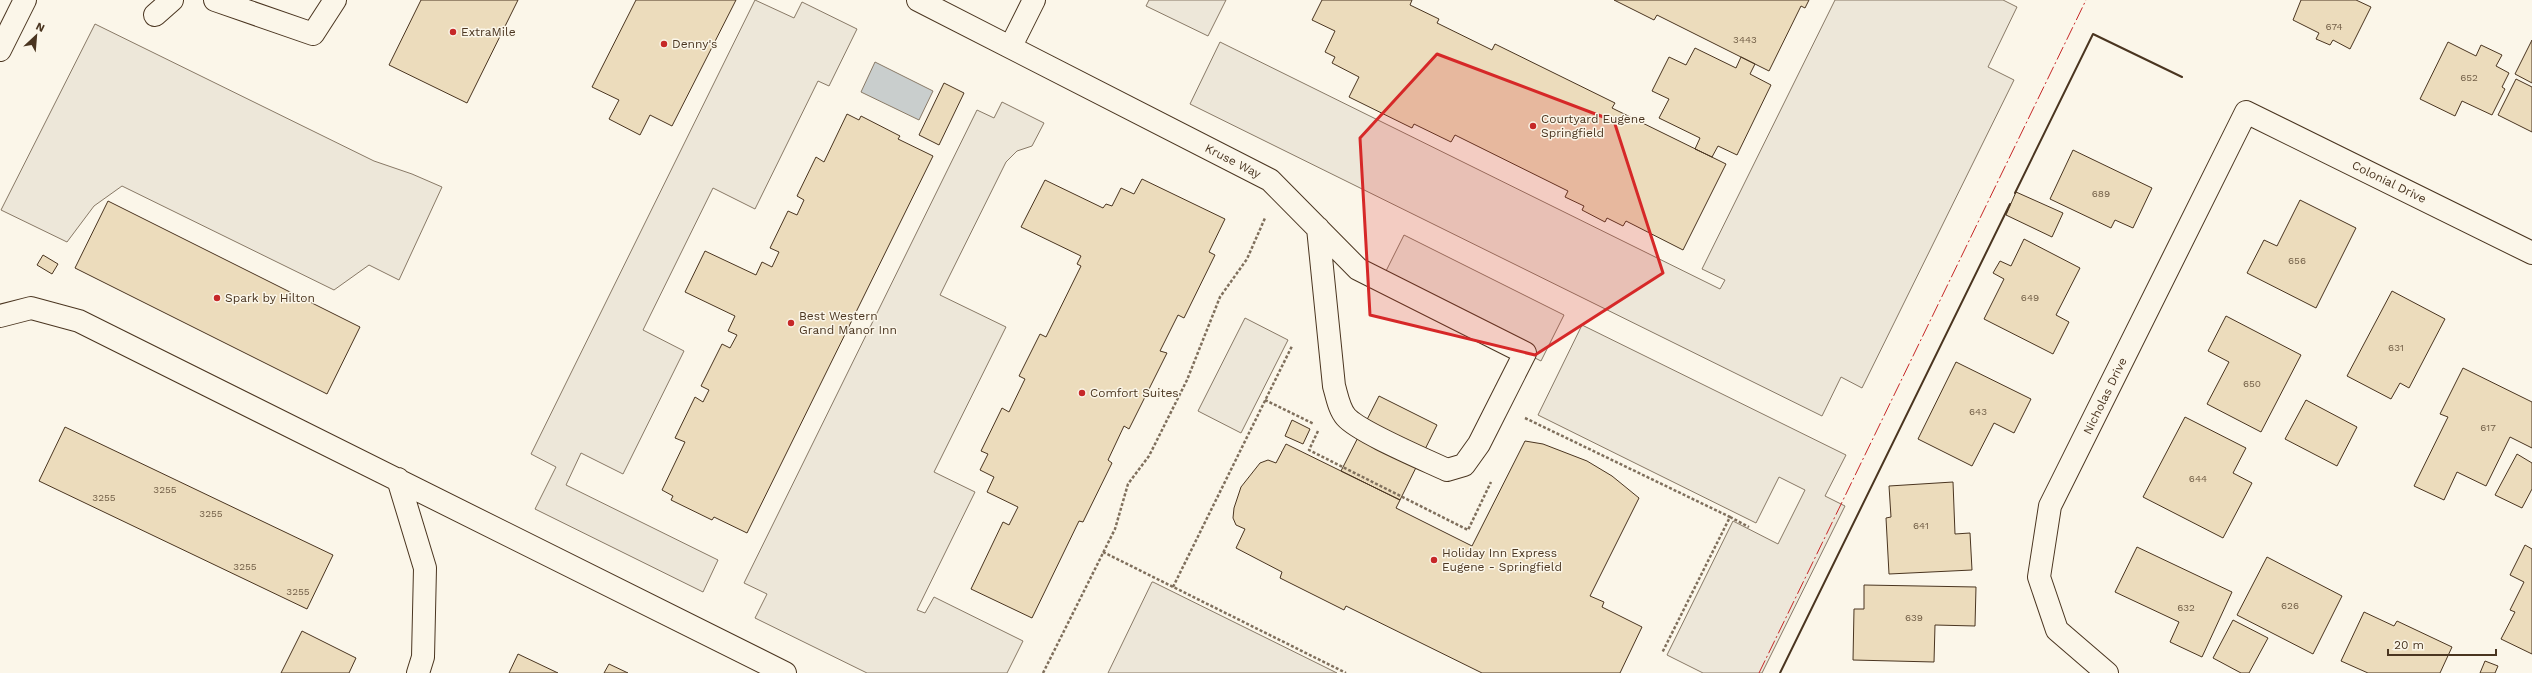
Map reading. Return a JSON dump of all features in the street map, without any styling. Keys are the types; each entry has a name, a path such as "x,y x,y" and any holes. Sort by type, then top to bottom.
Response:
{"street":[{"path":"0,50 25,0"},
{"path":"155,15 172,0"},
{"path":"215,0 313,34 335,0"},
{"name":"Kruse Way","path":"918,0 1011,46 1270,180 1318,228 1358,268 1525,353 1479,444 1464,464 1447,470 1362,427 1347,417 1338,402 1334,386 1318,228"},
{"path":"1011,46 1034,0"},
{"name":"Colonial Drive","path":"2246,112 2532,253"},
{"name":"Nicholas Drive","path":"2107,673 2057,630 2039,577 2050,506 2246,112"},
{"path":"0,316 31,308 79,321 785,673"},
{"path":"398,479 425,568 423,657 418,673"}],"path":[{"path":"1043,673 1115,529 1128,484 1149,456 1187,380 1220,297 1247,259 1264,222 1265,214"},
{"path":"1173,587 1292,346"},
{"path":"1265,400 1320,427 1309,450 1468,530 1492,481"},
{"path":"1520,424 1523,417 1750,527"},
{"path":"1662,653 1730,517"},
{"path":"1103,552 1346,673"}],"highlighted area":[{"path":"1437,54 1614,121 1663,273 1535,355 1370,315 1360,138"}],"shaded area":[{"path":"755,0 794,18 802,2 857,29 829,86 818,81 755,209 713,188 643,330 684,351 623,474 581,453 566,485 718,560 703,592 535,509 556,467 531,454"},
{"path":"1149,0 1226,0 1208,36 1146,6"},
{"path":"1835,0 2003,0 2017,7 1988,67 2014,80 1862,388 1841,377 1822,416 1190,104 1220,42 1720,289 1725,280 1702,269"},
{"path":"95,24 374,161 412,174 442,187 399,280 369,265 334,290 122,186 94,206 67,242 1,210"},
{"path":"875,62 933,91 919,120 861,92"},
{"path":"1002,102 1044,123 1032,146 1017,151 1006,162 940,295 1006,327 934,472 975,492 917,610 925,613 934,597 1023,641 1007,673 867,673 755,618 767,594 744,583 977,110 994,118"},
{"path":"1404,235 1564,315 1541,361 1381,281"},
{"path":"1245,318 1288,340 1241,433 1198,411"},
{"path":"1582,325 1846,455 1825,496 1845,506 1762,673 1703,673 1667,655 1733,521 1778,544 1805,490 1779,477 1756,523 1538,415"},
{"path":"1153,582 1337,673 1108,673"}],"building":[{"name":"ExtraMile","path":"421,0 518,0 467,103 389,65"},
{"name":"Denny's","path":"636,0 736,0 672,126 650,115 640,135 609,119 619,100 592,87"},
{"name":"Courtyard Eugene Springfield","path":"1322,0 1412,0 1410,5 1439,19 1437,23 1492,50 1495,44 1615,103 1612,108 1726,164 1683,250 1626,221 1623,226 1607,218 1605,222 1582,210 1584,206 1565,197 1568,191 1455,135 1451,142 1414,124 1412,128 1349,97 1359,77 1332,63 1335,57 1325,52 1335,31 1312,20"},
{"path":"1614,0 1809,0 1805,8 1801,6 1769,71 1657,15 1654,20"},
{"path":"2301,0 2356,0 2371,7 2350,49 2333,40 2330,45 2316,39 2319,33 2293,20"},
{"path":"2532,40 2532,83 2515,74"},
{"path":"2448,42 2476,56 2481,45 2502,55 2496,66 2509,73 2502,87 2505,89 2492,115 2462,101 2455,116 2420,99"},
{"path":"1695,48 1736,68 1741,57 1755,64 1750,74 1771,85 1737,155 1718,146 1712,157 1695,149 1700,138 1659,118 1669,99 1652,91 1669,57 1686,65"},
{"path":"2516,79 2532,87 2532,132 2498,115"},
{"path":"944,83 964,93 939,145 919,135"},
{"name":"Best Western Grand Manor Inn","path":"847,114 859,120 861,116 900,136 898,139 933,156 747,533 714,517 712,520 671,500 673,496 662,490 685,442 675,438 695,397 703,402 709,390 701,386 722,344 730,348 737,335 728,331 735,316 685,292 705,251 756,275 762,262 772,267 779,252 770,248 788,211 797,215 804,200 797,196 816,157 824,162"},
{"path":"2073,150 2152,188 2133,228 2115,220 2111,228 2050,199"},
{"name":"Comfort Suites","path":"1142,179 1225,219 1209,252 1215,255 1184,318 1178,315 1160,351 1167,353 1129,429 1124,426 1108,460 1112,463 1083,522 1079,521 1032,618 971,589 1003,522 1009,525 1018,507 987,492 994,477 980,470 988,454 981,451 1002,408 1009,412 1025,379 1019,376 1040,334 1046,337 1081,266 1077,264 1081,256 1021,227 1045,180 1103,208 1106,204 1112,206 1121,188 1134,194"},
{"path":"2016,192 2063,213 2052,237 2006,215"},
{"path":"2300,200 2356,228 2316,308 2247,273 2264,240 2277,246"},
{"name":"Spark by Hilton","path":"108,201 360,327 327,394 75,268"},
{"path":"2024,239 2080,268 2056,315 2069,322 2053,354 1984,319 2004,279 1993,273 2000,261 2011,266"},
{"path":"43,255 58,264 52,274 37,265"},
{"path":"2392,291 2445,319 2409,388 2400,383 2391,399 2347,376"},
{"path":"2226,316 2301,355 2261,432 2207,404 2229,362 2208,351"},
{"path":"1956,362 2031,399 2014,433 1994,423 1972,466 1918,439"},
{"path":"2463,368 2532,402 2532,448 2510,437 2486,486 2457,472 2444,500 2414,486 2448,417 2440,414"},
{"path":"1379,396 1437,425 1400,500 1341,471"},
{"path":"2306,400 2357,427 2337,466 2285,439"},
{"path":"2185,417 2246,448 2233,473 2252,483 2223,538 2143,497"},
{"path":"1292,420 1310,429 1303,444 1285,436"},
{"path":"65,427 333,555 307,609 39,481"},
{"name":"Holiday Inn Express Eugene - Springfield","path":"1525,441 1543,444 1587,461 1612,476 1639,498 1590,596 1604,602 1602,607 1642,627 1620,673 1482,673 1346,606 1344,610 1280,578 1282,572 1236,548 1245,529 1236,525 1233,518 1234,508 1241,487 1260,463 1268,460 1276,463 1286,444 1400,500 1396,508 1472,546"},
{"path":"2517,454 2532,463 2532,489 2522,508 2495,495"},
{"path":"1953,482 1955,534 1970,533 1972,570 1889,574 1886,518 1891,517 1889,486"},
{"path":"2525,545 2532,549 2532,654 2501,639 2515,612 2510,610 2524,582 2510,575"},
{"path":"2137,547 2232,592 2202,657 2170,642 2179,622 2115,592"},
{"path":"2267,557 2342,596 2313,654 2237,615"},
{"path":"1864,585 1976,587 1975,626 1935,625 1934,662 1853,660 1854,609 1864,609"},
{"path":"2364,612 2394,626 2397,621 2452,647 2440,673 2368,673 2341,661"},
{"path":"2233,620 2268,638 2249,673 2241,673 2213,658"},
{"path":"302,631 356,658 349,673 281,673"},
{"path":"518,654 558,673 509,673"},
{"path":"2485,661 2498,666 2495,673 2480,673"},
{"path":"609,664 628,673 604,673"}],"wall":[{"path":"2015,193 2093,34 2182,77"},
{"path":"1780,673 2010,204"}],"power":[{"path":"1759,673 2086,0"}],"place":[{"name":"ExtraMile","path":"453,32"},
{"name":"Denny's","path":"664,44"},
{"name":"Courtyard Eugene Springfield","path":"1533,126"},
{"name":"Spark by Hilton","path":"217,298"},
{"name":"Best Western Grand Manor Inn","path":"791,323"},
{"name":"Comfort Suites","path":"1082,393"},
{"name":"Holiday Inn Express Eugene - Springfield","path":"1434,560"}]}
